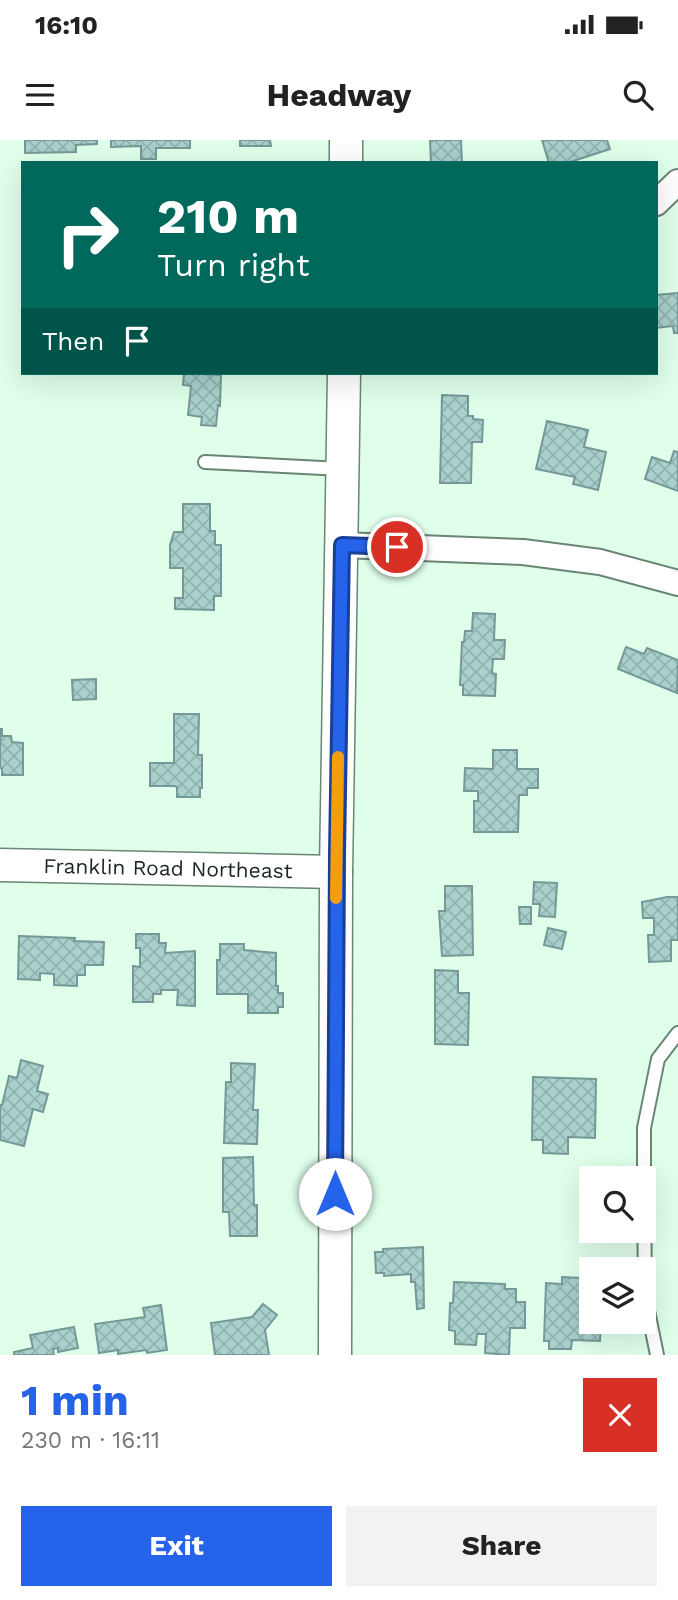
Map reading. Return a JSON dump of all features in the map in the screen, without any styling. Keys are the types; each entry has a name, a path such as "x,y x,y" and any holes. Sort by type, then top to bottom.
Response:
{"street":[{"path":"346,140 346,161"},
{"path":"658,200 678,182"},
{"path":"335,1355 336,872 344,375"},
{"path":"342,545 523,552 600,562 678,583"},
{"name":"Franklin Road Northeast","path":"0,865 336,872"}],"lane":[{"path":"205,462 343,469"},
{"path":"644,1166 644,1128 658,1059 678,1033"},
{"path":"645,1243 645,1296 657,1355"}],"building":[{"path":"25,140 97,140 97,144 76,145 76,152 25,153"},
{"path":"111,140 190,140 190,148 156,148 156,159 141,159 141,146 111,147"},
{"path":"240,140 270,140 271,146 240,146"},
{"path":"430,140 461,140 462,161 431,161"},
{"path":"542,140 607,140 610,149 573,161 548,161"},
{"path":"678,293 678,333 674,333 673,326 658,328 658,295"},
{"path":"184,375 221,375 216,426 201,425 202,417 188,415 191,386 183,385"},
{"path":"442,395 468,396 468,416 483,420 482,442 472,442 471,483 440,483"},
{"path":"547,421 588,430 584,447 606,452 598,490 573,484 575,477 536,469"},
{"path":"674,451 678,452 678,491 645,479 652,457 670,463"},
{"path":"183,504 210,504 210,531 215,531 215,545 221,545 221,596 214,596 214,610 175,609 175,598 183,598 183,568 170,568 170,545 174,532 183,532"},
{"path":"473,613 495,614 494,640 505,640 504,659 493,659 492,673 496,674 495,696 463,695 463,685 460,685 462,642 465,631 472,631"},
{"path":"626,647 644,654 647,648 678,660 677,693 618,669"},
{"path":"96,679 96,699 73,700 72,680"},
{"path":"174,714 199,714 198,755 202,755 200,797 177,797 177,787 174,786 150,786 150,763 174,763"},
{"path":"0,729 2,736 11,736 12,742 23,743 23,775 2,775"},
{"path":"493,750 517,750 517,769 538,769 538,788 527,788 527,795 519,795 518,832 474,832 474,801 478,801 478,791 464,791 465,768 493,769"},
{"path":"534,882 557,883 555,917 539,916 540,904 533,904"},
{"path":"445,886 472,886 473,955 442,956 439,911 445,911"},
{"path":"678,897 678,940 671,940 671,961 649,962 648,935 654,935 654,918 643,918 642,902"},
{"path":"519,907 531,907 531,924 520,924"},
{"path":"548,928 566,932 562,949 544,945"},
{"path":"136,934 159,934 159,943 166,943 165,953 195,951 195,1006 177,1005 178,990 161,990 161,994 153,994 153,1002 133,1002 133,966 140,967 140,948 136,948"},
{"path":"19,936 104,942 103,965 85,965 85,975 77,975 77,986 54,985 54,974 40,973 40,980 18,979"},
{"path":"220,944 244,944 244,950 276,953 276,986 278,993 283,993 283,1007 278,1007 278,1013 248,1013 248,994 217,994"},
{"path":"435,970 458,971 458,993 469,993 468,1045 435,1044"},
{"path":"21,1060 43,1066 37,1091 48,1094 43,1112 33,1109 24,1146 0,1140 0,1105 9,1076 17,1078"},
{"path":"231,1063 255,1064 253,1110 258,1110 257,1144 224,1143 226,1082 231,1082"},
{"path":"533,1077 596,1079 595,1138 568,1137 568,1154 543,1153 543,1140 532,1140"},
{"path":"253,1157 257,1236 230,1236 229,1212 223,1212 223,1158"},
{"path":"423,1247 424,1308 417,1309 415,1282 411,1282 411,1274 384,1276 384,1273 376,1273 375,1252 383,1252 383,1249"},
{"path":"562,1277 579,1278 579,1334 600,1334 600,1341 572,1340 571,1349 549,1349 549,1341 544,1341 546,1283 562,1284"},
{"path":"454,1282 505,1284 505,1289 516,1289 516,1302 525,1302 525,1328 510,1328 509,1355 485,1353 486,1334 477,1334 476,1345 455,1344 455,1331 449,1330"},
{"path":"263,1304 277,1315 265,1330 269,1355 215,1355 211,1323 252,1317"},
{"path":"161,1305 167,1350 118,1354 118,1350 99,1353 95,1324 145,1317 143,1308"},
{"path":"74,1327 78,1348 58,1352 58,1348 53,1349 54,1355 14,1355 14,1352 33,1348 30,1335"}],"slow traffic":[{"path":"336,898 338,757"}],"route":[{"path":"335,1194 342,545 397,547"}]}
